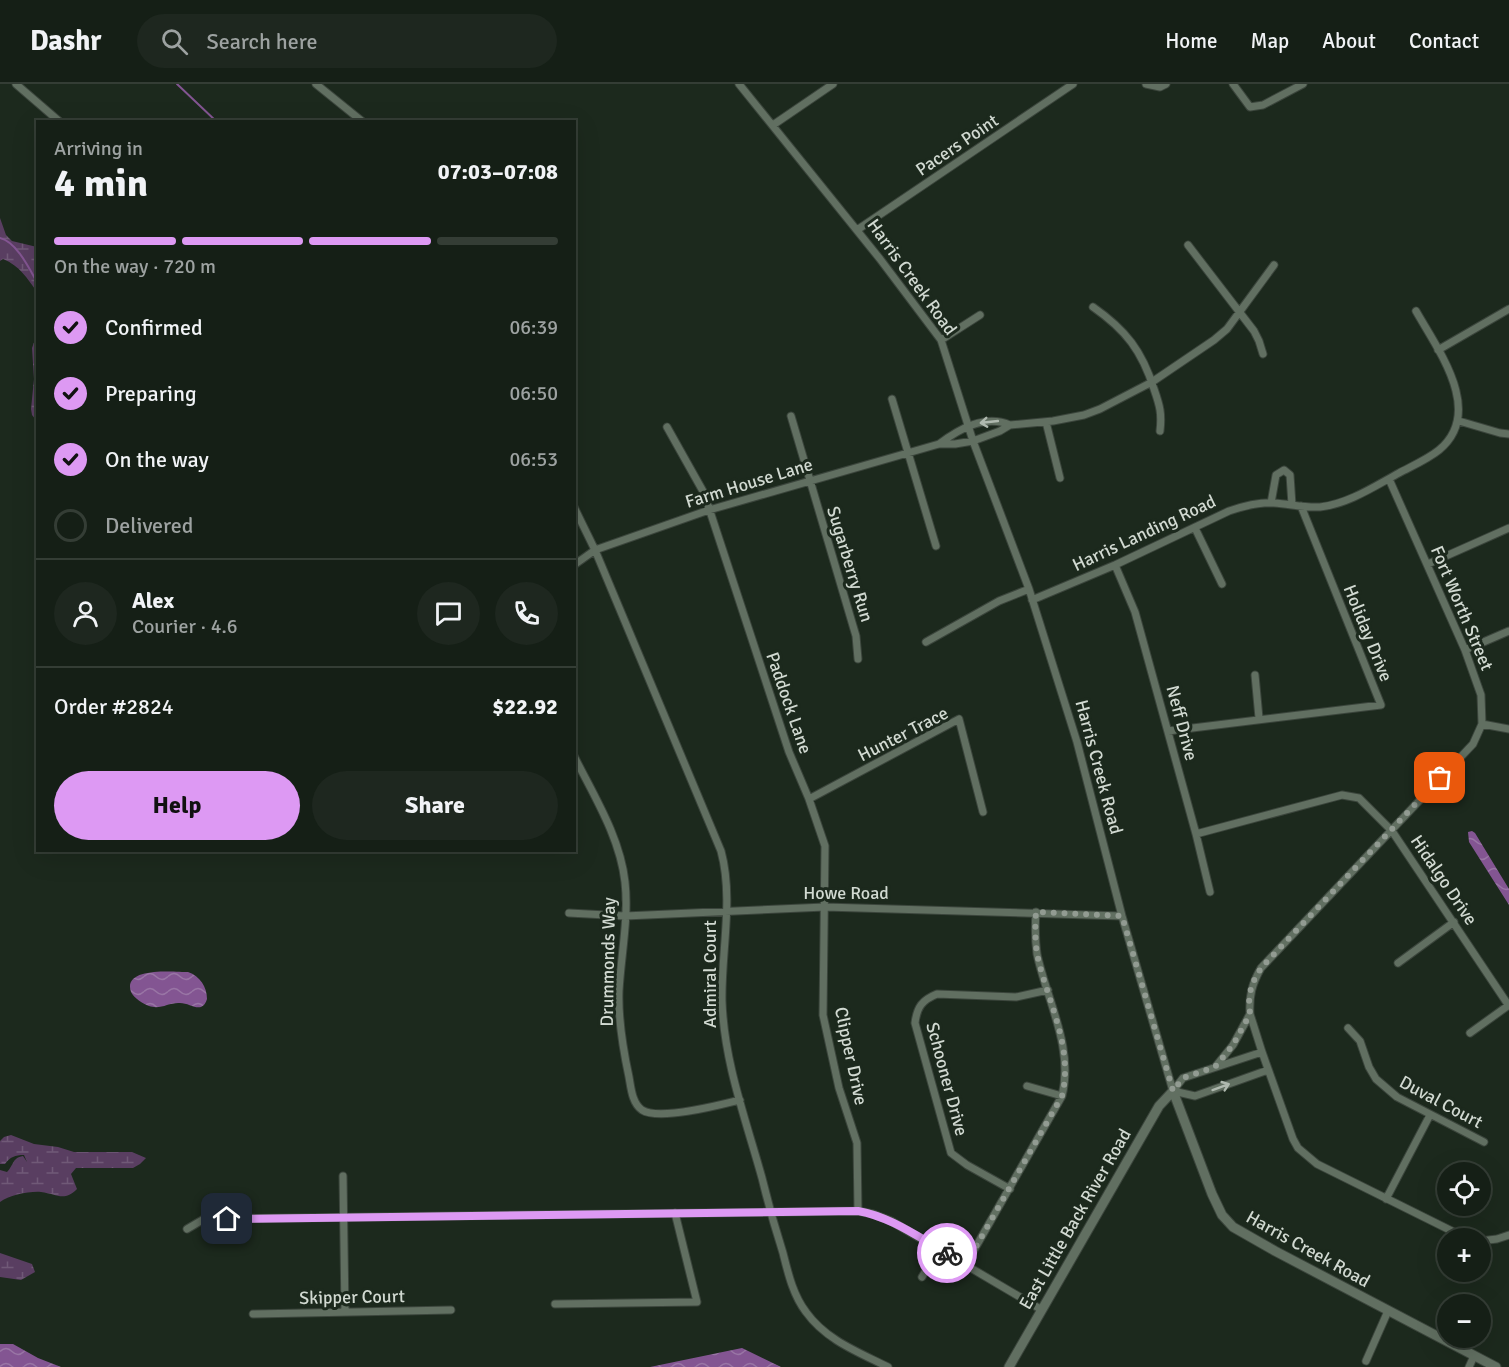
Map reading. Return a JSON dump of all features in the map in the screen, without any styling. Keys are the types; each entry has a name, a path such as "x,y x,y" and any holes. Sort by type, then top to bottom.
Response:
{"street":[{"path":"16,84 58,120"},
{"path":"316,84 361,120"},
{"name":"Harris Creek Road","path":"739,84 857,230 941,340 973,441 1029,589 1077,742 1122,916 1173,1091 1222,1215 1233,1227 1496,1367"},
{"path":"773,125 833,84"},
{"name":"Pacers Point","path":"857,230 1073,84"},
{"path":"1146,84 1160,87 1166,84"},
{"path":"1233,84 1250,107 1263,105 1303,84"},
{"path":"1188,245 1240,313 1259,341 1263,354"},
{"path":"1010,425 1068,419 1100,409 1152,382 1227,329 1274,266"},
{"path":"1093,307 1114,322 1132,341 1145,363 1162,413 1160,431"},
{"path":"1438,350 1509,309"},
{"path":"1416,311 1438,350 1455,388 1460,404 1459,421 1509,434"},
{"path":"941,340 980,315"},
{"path":"892,399 936,546"},
{"name":"Sugarberry Run","path":"791,416 856,636 858,659"},
{"name":"Farm House Lane","path":"939,444 954,432 981,422 999,420 1010,425"},
{"name":"Harris Landing Road","path":"1032,600 1115,565 1242,506 1271,502 1301,506 1333,505 1389,479 1439,451 1453,436 1459,421"},
{"path":"1046,422 1060,478"},
{"name":"Farm House Lane","path":"576,564 595,550 709,510 939,444 973,441 1010,425"},
{"name":"Paddock Lane","path":"667,427 704,493 789,752 809,799 825,846 825,907"},
{"path":"1271,502 1276,475 1284,470 1290,475 1292,505"},
{"name":"Fort Worth Street","path":"1389,479 1465,650 1481,695 1482,724"},
{"name":"Holiday Drive","path":"1168,731 1259,718 1381,705 1301,506"},
{"name":"Admiral Court","path":"576,511 595,550 721,851 726,877 722,980 723,1022 729,1060 796,1296 817,1326 836,1340 888,1367"},
{"path":"1195,528 1222,584"},
{"path":"1428,564 1509,528"},
{"name":"Neff Drive","path":"1115,565 1136,612 1197,834 1210,892"},
{"path":"926,642 999,601 1029,589"},
{"path":"1465,650 1509,631"},
{"path":"1255,675 1259,718"},
{"name":"Hunter Trace","path":"809,799 959,719 983,812"},
{"path":"1445,1228 1317,1164 1298,1148 1262,1052 1250,1014 1249,998 1252,984 1261,968 1473,744 1482,724 1509,729"},
{"name":"Drummonds Way","path":"576,760 610,830 620,857 625,884 619,994 620,1018 630,1084 638,1106 647,1112 663,1114 701,1109 740,1100"},
{"name":"Hidalgo Drive","path":"1197,834 1342,795 1359,798 1392,831 1509,1006"},
{"name":"Howe Road","path":"570,913 625,916 825,907 1122,916"},
{"name":"Clipper Drive","path":"825,907 823,1015 839,1088 857,1143 858,1211"},
{"path":"966,1264 1062,1096 1065,1082 1065,1058 1038,955 1035,937 1036,912"},
{"path":"1398,963 1455,922"},
{"name":"Schooner Drive","path":"1010,1189 967,1165 951,1153 915,1023 916,1014 919,1005 927,998 937,994 1016,997 1048,990"},
{"path":"1470,1033 1509,1006"},
{"path":"1215,1067 1233,1045 1250,1014"},
{"name":"Duval Court","path":"1348,1028 1360,1041 1369,1067 1381,1084 1397,1097 1484,1142"},
{"name":"East Little Back River Road","path":"1009,1367 1159,1106 1183,1078 1262,1052"},
{"path":"1173,1091 1195,1096 1268,1070"},
{"path":"1027,1086 1062,1096"},
{"path":"1386,1199 1430,1115"},
{"path":"343,1176 345,1312"},
{"path":"187,1229 204,1219 858,1211 891,1221 1042,1310"},
{"path":"555,1304 697,1302 675,1214"},
{"path":"1491,1240 1509,1235"},
{"path":"922,1277 939,1248"},
{"name":"Skipper Court","path":"253,1314 451,1310"},
{"path":"1366,1361 1388,1311"},
{"path":"1469,1367 1474,1356"}],"green space":[{"path":"0,218 6,235 12,241 36,247 36,291 19,269 3,259 0,261"},
{"path":"36,337 36,420 31,409 34,379 32,348"},
{"path":"11,1135 34,1144 74,1152 132,1152 146,1158 133,1168 76,1168 71,1174 77,1189 68,1195 31,1192 14,1195 0,1202 0,1170 7,1172 19,1157 23,1156 27,1162 24,1155 21,1155 11,1158 5,1164 0,1164 0,1141"},
{"path":"0,1253 32,1264 35,1272 21,1280 0,1277"}],"water":[{"path":"1472,831 1509,889 1509,905 1469,842 1468,832"},
{"path":"162,971 188,972 196,976 204,986 207,999 202,1006 176,1003 153,1007 141,1002 131,992 130,984 134,978 142,974"},
{"path":"0,1344 13,1344 38,1358 61,1367 0,1367"},
{"path":"742,1348 781,1367 650,1367"}],"waterway":[{"path":"177,84 215,120"},
{"path":"0,238 12,245 36,280"}],"way so far":[{"path":"947,1253 966,1264 1062,1096 1066,1066 1064,1050 1038,955 1035,937 1036,912 1122,916 1173,1091 1183,1078 1215,1067 1233,1045 1250,1014 1249,998 1252,984 1261,968 1440,778"}],"route":[{"path":"227,1219 858,1211 891,1221 947,1253"}]}
